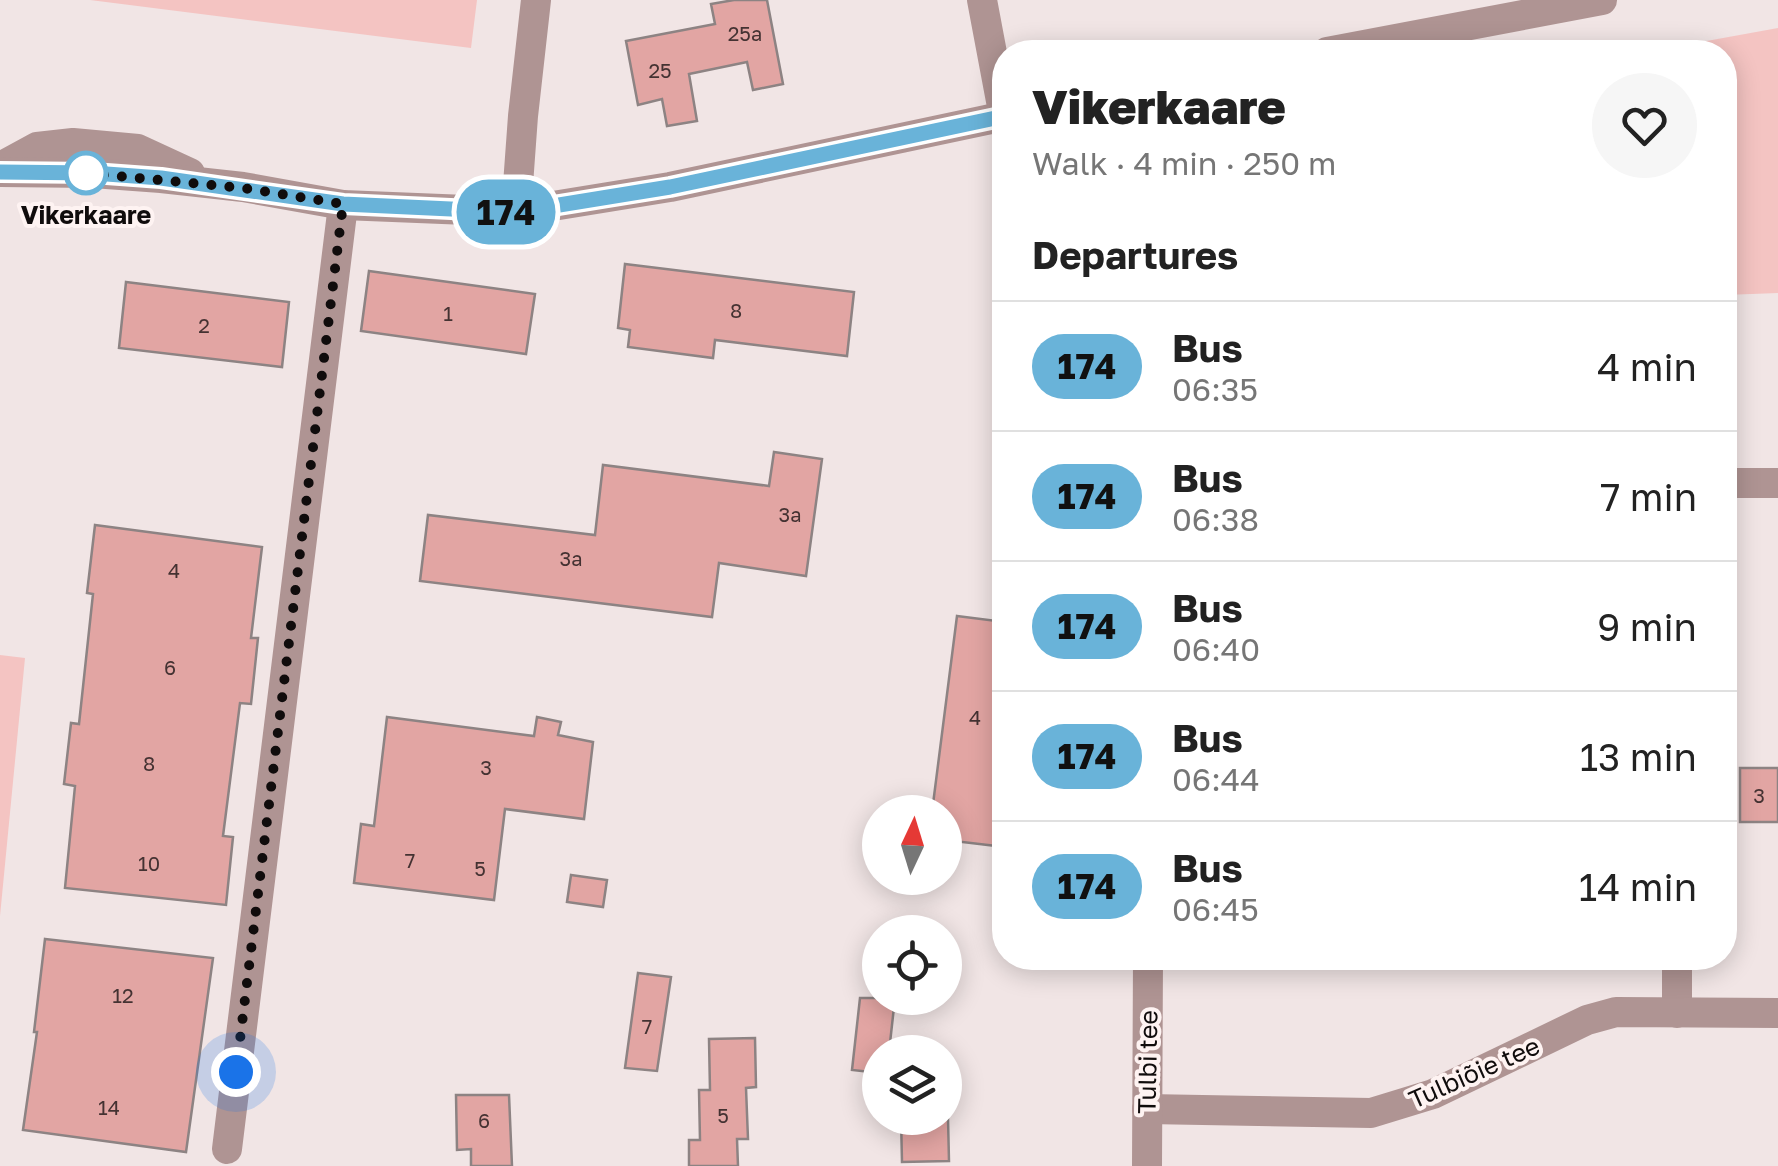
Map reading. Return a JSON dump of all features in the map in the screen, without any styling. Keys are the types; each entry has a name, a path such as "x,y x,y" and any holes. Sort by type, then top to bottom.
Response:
{"street":[{"path":"516,212 522,116 536,0"},
{"path":"982,0 992,50"},
{"path":"1390,40 1602,0"},
{"path":"0,169 215,184 343,204 516,212 670,187 992,119"},
{"path":"227,1149 343,204"},
{"path":"1737,482 1778,482"},
{"name":"Tulbi tee","path":"1147,1166 1148,970"},
{"path":"1677,970 1677,1013"},
{"name":"Tulbiõie tee","path":"1147,1109 1371,1113 1433,1094 1587,1020 1616,1012 1778,1013"}],"shaded area":[{"path":"90,0 477,0 471,48"},
{"path":"1778,28 1778,293 1737,295 1737,40 1712,40"},
{"path":"0,655 25,658 0,916"}],"building":[{"path":"767,0 783,84 753,90 747,62 689,74 697,121 667,126 662,99 638,105 626,41 715,24 711,4"},
{"path":"625,264 854,292 847,356 715,340 713,358 628,347 630,330 618,328"},
{"path":"369,271 535,294 526,354 361,331"},
{"path":"126,282 289,302 282,367 119,348"},
{"path":"774,452 822,459 806,576 719,563 712,617 420,581 428,515 595,535 603,465 769,486"},
{"path":"95,525 262,547 251,638 258,638 251,704 240,703 223,836 233,837 226,905 65,888 75,786 64,784 71,723 79,724 93,594 87,593"},
{"path":"957,616 992,620 992,845 962,842 962,795 934,795"},
{"path":"387,717 534,736 537,717 561,722 558,735 593,742 584,819 505,809 494,900 354,883 361,824 374,826"},
{"path":"1740,768 1778,768 1778,822 1740,822"},
{"path":"571,875 607,880 603,907 567,902"},
{"path":"45,939 213,958 186,1152 23,1130"},
{"path":"638,973 671,977 657,1071 625,1068"},
{"path":"862,998 862,1015 893,1015 891,1035 862,1035 862,1071 852,1070"},
{"path":"755,1038 756,1087 746,1088 748,1139 737,1139 738,1166 689,1166 689,1140 700,1140 699,1090 710,1090 709,1039"},
{"path":"456,1095 509,1095 512,1166 471,1166 471,1149 457,1150"},
{"path":"901,1135 948,1135 949,1161 902,1162"}],"bus line":[{"name":"174","path":"0,172 161,178 343,204 516,212 670,187 992,119"}],"place":[{"name":"Vikerkaare","path":"86,173"}],"route":[{"path":"86,173 161,178 343,204 236,1072"}]}
